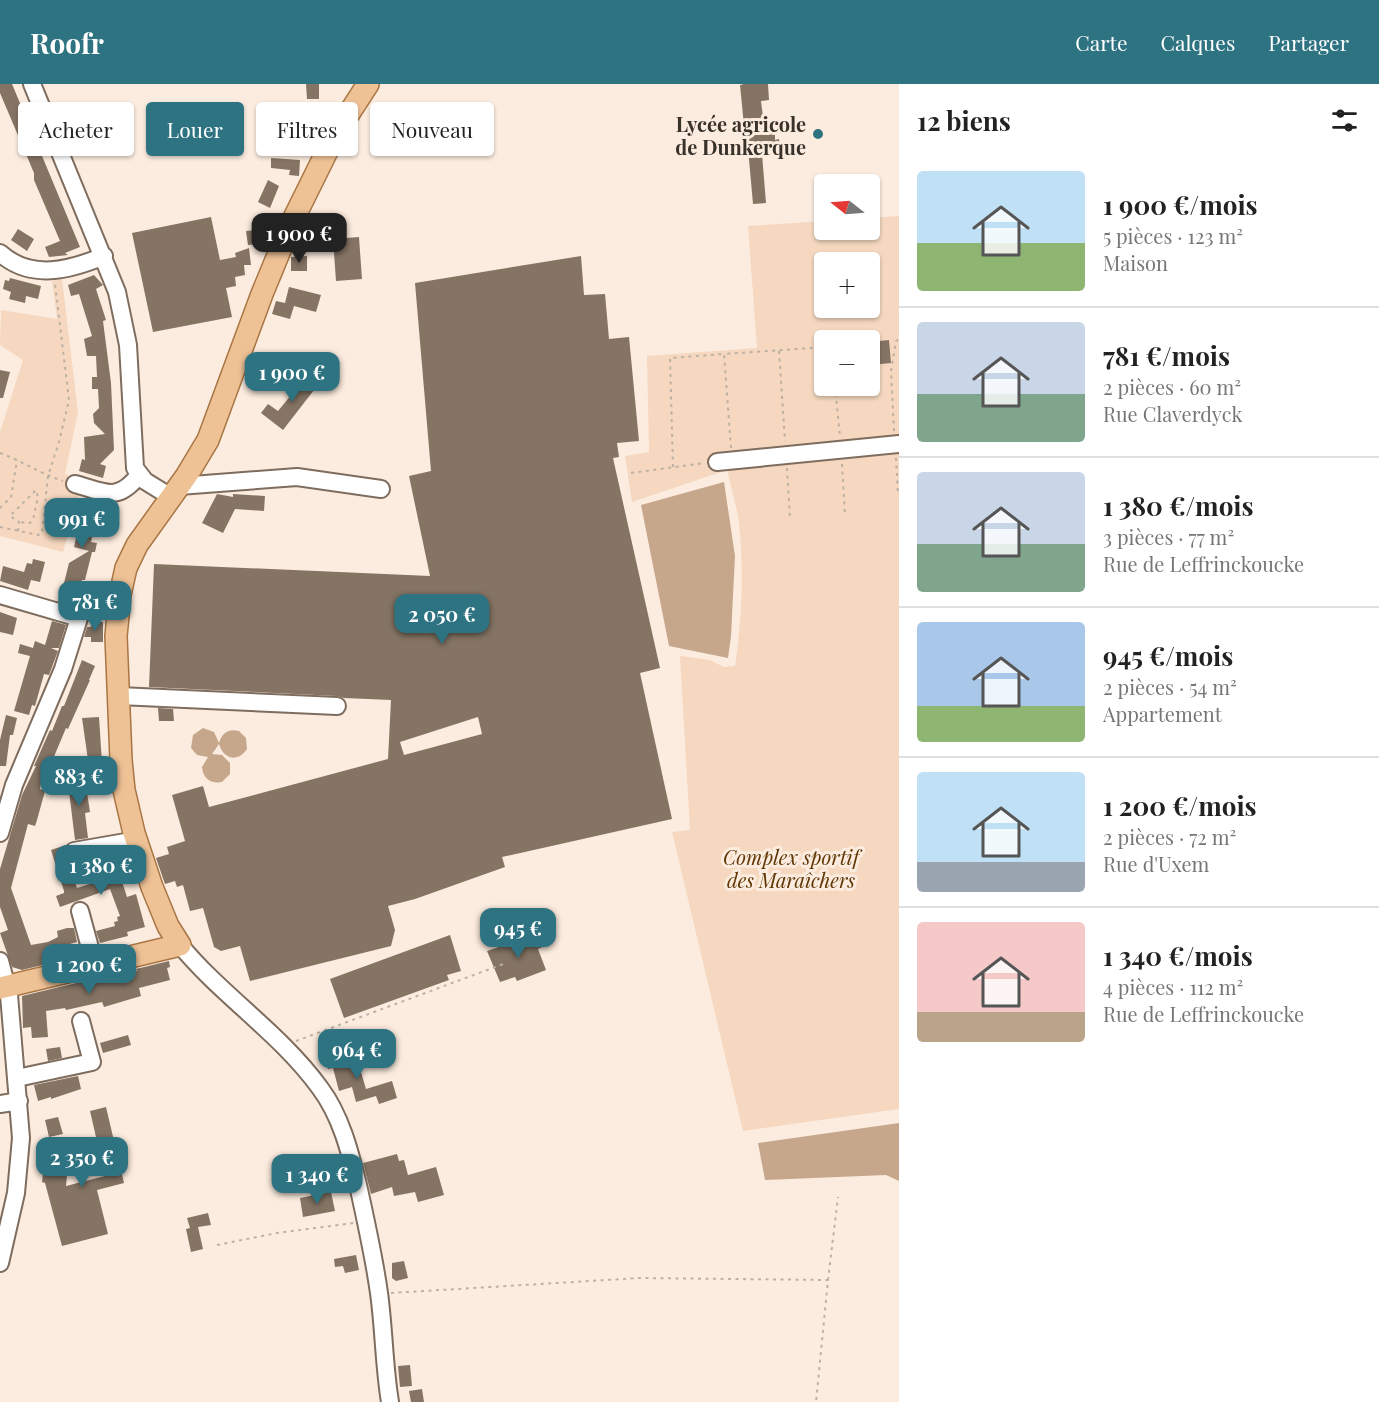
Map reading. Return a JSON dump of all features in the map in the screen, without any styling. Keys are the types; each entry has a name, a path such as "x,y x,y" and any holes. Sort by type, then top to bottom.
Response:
{"main road":[{"path":"4,987 180,945 160,908 129,815 123,781 116,627 122,583 131,556 197,459 211,433 260,300 296,213 340,126 368,84"}],"street":[{"path":"32,84 117,292 128,339 133,454 135,468 139,475 149,484 175,492 297,477 381,489"},
{"path":"0,253 27,268 53,271 85,264 104,256"},
{"path":"725,461 897,445"},
{"path":"75,484 114,494 128,488 139,475"},
{"path":"0,595 79,618"},
{"path":"0,833 14,785 63,669 85,606 92,602 119,602"},
{"path":"119,696 337,706"},
{"path":"74,852 137,840"},
{"path":"80,911 95,966"},
{"path":"180,945 305,1069 332,1106 348,1146 366,1221 379,1294 390,1402"},
{"path":"0,962 17,1078 20,1161 0,1263"},
{"path":"17,1078 92,1062 81,1021"},
{"path":"0,1104 19,1101"}],"path":[{"path":"0,527 38,535 42,533 48,476 69,400 53,271"},
{"path":"898,494 891,371 896,341 899,339"},
{"path":"673,467 670,358 814,348"},
{"path":"778,350 790,519"},
{"path":"631,473 725,461 724,354"},
{"path":"0,453 48,476 75,484"},
{"path":"0,508 11,497 18,460"},
{"path":"36,490 38,497 33,520 30,523 19,522 9,516 36,490"},
{"path":"18,531 19,522"},
{"path":"282,1046 506,963"},
{"path":"816,1402 838,1197"},
{"path":"217,1245 277,1233 366,1221"},
{"path":"379,1294 639,1278 828,1280"}],"green space":[{"name":"Complex sportif des Maraîchers","path":"899,216 899,1109 743,1131 672,832 690,830 680,656 710,660 724,667 735,666 742,595 738,517 727,470 632,502 625,456 649,452 647,356 757,348 748,226 814,222 814,240 880,240 880,217"},
{"path":"62,279 78,412 65,474 83,480 63,552 0,536 0,432 23,360 0,345 1,310 57,319 52,281"}],"shaded area":[{"path":"724,482 735,556 728,658 669,646 641,505"},
{"path":"203,728 214,732 219,743 224,734 232,730 239,731 246,738 247,749 235,758 227,756 219,744 212,754 222,755 230,763 230,774 222,782 214,782 206,778 202,767 208,757 197,755 191,748 193,735"},
{"path":"899,1123 899,1181 886,1175 765,1180 758,1143"}],"building":[{"path":"0,84 12,84 20,102 18,135 0,93"},
{"path":"306,84 319,84 319,99 307,99"},
{"path":"768,84 769,100 761,101 764,125 775,124 775,140 779,139 780,151 762,154 766,203 753,204 740,85"},
{"path":"27,156 42,156 80,247 65,253 68,255 49,257 45,247 60,241 34,180 34,173"},
{"path":"271,158 300,160 299,176 289,175 290,170 271,168"},
{"path":"268,180 279,186 270,208 258,202"},
{"path":"211,217 220,260 236,257 235,253 249,248 251,265 244,265 245,275 235,277 236,286 226,288 232,317 153,332 132,233"},
{"path":"18,229 34,239 27,251 11,240"},
{"path":"267,229 268,234 272,233 269,243 248,245 246,231"},
{"path":"359,237 362,279 336,281 333,239"},
{"path":"307,256 307,271 291,271 291,257"},
{"path":"581,256 584,295 605,294 609,339 629,337 639,441 617,443 619,457 613,458 660,668 640,673 672,819 502,857 505,867 415,899 388,906 395,930 391,946 250,981 240,946 221,951 214,947 203,908 190,911 183,885 177,887 175,881 165,884 156,858 169,854 167,847 185,841 172,795 203,786 209,807 388,759 391,700 149,687 154,564 430,576 409,476 431,471 415,283","holes":["478,717 482,734 404,755 400,742"]},
{"path":"94,275 103,285 96,289 106,320 103,321 111,383 114,450 100,464 106,466 103,478 79,471 82,459 85,460 84,437 105,434 94,423 93,414 99,408 98,389 92,389 92,377 97,377 96,356 87,356 84,339 92,336 79,294 71,296 68,285"},
{"path":"10,278 41,286 38,299 26,296 25,303 9,299 11,292 3,289 5,280 9,281"},
{"path":"289,287 321,295 316,312 294,306 290,319 272,314 276,301 285,303"},
{"path":"889,340 891,363 880,364 880,341"},
{"path":"0,370 10,372 3,398 0,398"},
{"path":"310,372 321,381 283,430 261,413 268,404 278,411"},
{"path":"217,494 233,497 233,494 265,496 264,511 235,509 223,533 202,523"},
{"path":"85,502 106,507 104,517 97,515 91,542 97,543 95,552 92,552 85,580 82,580 75,599 61,595 69,563 89,551 74,547 78,530 76,530"},
{"path":"33,559 45,562 40,582 31,580 28,590 0,581 3,566 24,572 27,563 32,564"},
{"path":"0,612 17,618 13,635 0,632"},
{"path":"52,621 66,625 59,648 51,648 58,651 49,675 44,674 35,706 32,705 29,715 14,711 30,656 18,653 20,644 33,648 35,641 45,645"},
{"path":"92,622 103,622 103,642 91,642 91,637 84,637 87,627 91,627"},
{"path":"82,660 95,666 48,771 44,769 40,789 45,791 37,820 35,826 28,824 11,888 31,945 48,942 58,937 57,931 67,928 74,928 77,942 52,949 55,962 22,970 12,967 0,933 8,930 0,907 0,869 22,795 50,730 52,731 62,706 64,706"},
{"path":"158,708 173,709 174,721 159,721"},
{"path":"6,715 17,718 13,735 10,735 6,766 0,766 0,740"},
{"path":"99,717 103,778 88,780 89,767 82,718"},
{"path":"85,780 90,812 85,813 88,838 75,840 69,791 63,791 65,783"},
{"path":"66,845 64,853 71,861 68,861 77,888 102,880 101,874 105,873 102,857 111,855 114,870 118,869 127,897 136,894 145,927 127,932 128,936 100,943 96,931 115,926 114,922 118,921 117,917 120,916 110,889 60,907 56,896 64,891 51,850"},
{"path":"540,933 545,946 538,949 546,970 517,981 515,977 500,982 487,951"},
{"path":"450,935 461,971 447,975 449,980 344,1018 330,979"},
{"path":"169,961 170,967 167,968 170,980 139,988 141,996 104,1007 102,1002 66,1010 65,1008 46,1011 48,1037 32,1038 31,1027 23,1028 22,996 93,979 94,982"},
{"path":"128,1035 131,1045 103,1053 100,1043"},
{"path":"335,1046 342,1065 358,1062 366,1089 392,1081 397,1098 379,1104 376,1096 356,1102 352,1087 339,1091 333,1068 328,1069 323,1050"},
{"path":"60,1047 62,1058 48,1061 46,1049"},
{"path":"78,1076 81,1089 38,1101 34,1085"},
{"path":"106,1107 124,1183 97,1190 108,1234 62,1246 45,1183 42,1182 45,1153 69,1155 66,1186 105,1176 90,1111"},
{"path":"58,1117 63,1134 49,1137 45,1120"},
{"path":"397,1154 399,1161 404,1160 408,1175 436,1167 444,1195 418,1202 415,1192 394,1196 392,1187 371,1194 363,1163"},
{"path":"331,1192 335,1211 303,1217 300,1198"},
{"path":"208,1213 211,1225 198,1227 203,1249 191,1252 186,1229 190,1228 187,1218"},
{"path":"356,1255 359,1270 345,1273 343,1266 335,1267 334,1259"},
{"path":"404,1261 408,1278 396,1281 392,1278 392,1263"},
{"path":"410,1365 412,1386 400,1387 398,1366"},
{"path":"422,1389 424,1402 411,1402 409,1391"}],"place":[{"name":"Lycée agricole de Dunkerque","path":"818,134"}]}
